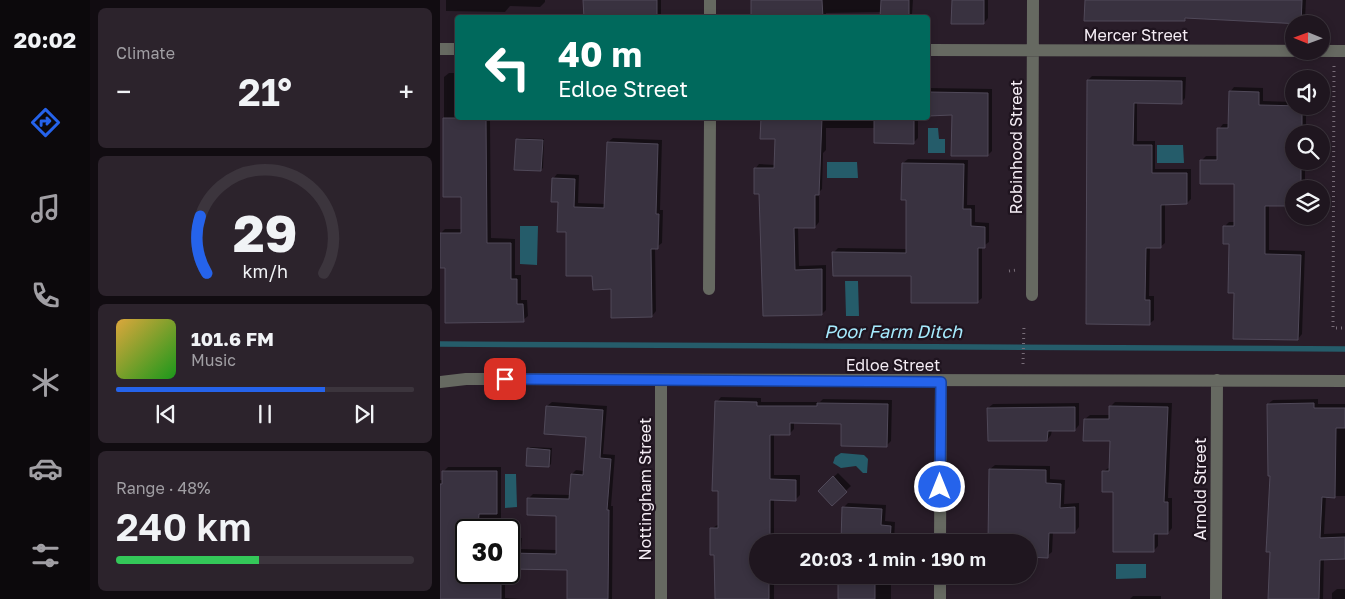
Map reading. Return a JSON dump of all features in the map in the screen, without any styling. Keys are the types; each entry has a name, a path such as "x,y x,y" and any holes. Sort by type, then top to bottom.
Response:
{"street":[{"path":"710,0 710,15"},
{"name":"Robinhood Street","path":"1032,295 1033,0"},
{"path":"440,49 455,49"},
{"name":"Mercer Street","path":"930,50 1339,51"},
{"path":"709,289 710,120"},
{"name":"Edloe Street","path":"440,382 466,379 941,382 1345,381"},
{"name":"Nottingham Street","path":"661,380 661,599"},
{"name":"Arnold Street","path":"1216,599 1217,380"},
{"path":"940,534 941,382"},
{"path":"940,584 940,599"}],"path":[{"path":"1339,51 1333,328 1345,328"},
{"path":"1023,359 1024,325"}],"water":[{"path":"928,128 938,128 939,139 945,139 945,153 928,153"},
{"path":"1157,145 1183,145 1184,163 1157,163"},
{"path":"827,162 857,162 858,178 827,178"},
{"path":"520,226 538,226 537,265 520,264"},
{"path":"845,281 858,281 859,316 846,316"},
{"path":"841,453 864,455 868,459 867,473 863,473 856,466 841,468 833,463 835,457"},
{"path":"505,474 516,474 517,507 505,508"},
{"path":"1116,564 1146,564 1146,578 1116,579"}],"building":[{"path":"583,0 657,0 657,15 584,15"},
{"path":"751,0 822,0 823,15 751,15"},
{"path":"881,0 909,0 909,15 880,15"},
{"path":"952,0 984,0 984,24 951,24"},
{"path":"1085,0 1302,0 1301,15 1285,15 1285,23 1185,18 1185,21 1084,21"},
{"path":"1087,80 1182,81 1182,104 1134,103 1133,145 1152,145 1152,173 1187,173 1187,204 1161,205 1161,248 1146,248 1145,300 1150,300 1150,325 1086,324"},
{"path":"1229,91 1259,92 1259,105 1285,106 1285,115 1302,115 1302,125 1285,125 1285,170 1301,170 1301,180 1285,180 1285,206 1265,206 1265,254 1301,255 1298,340 1233,339 1234,293 1228,293 1229,244 1223,244 1223,226 1234,226 1234,184 1200,184 1200,160 1217,160 1217,128 1228,128"},
{"path":"930,92 988,93 988,156 951,156 952,115 930,116"},
{"path":"443,118 486,120 487,243 511,243 511,279 517,279 517,304 523,304 524,322 445,323 445,268 440,268 440,233 461,233 461,197 443,197"},
{"path":"761,120 822,120 819,195 815,195 815,228 794,228 795,270 822,269 822,315 763,316 759,194 754,194 754,168 774,168 775,139 760,139"},
{"path":"874,120 914,120 914,144 874,143"},
{"path":"516,139 543,140 541,171 514,170"},
{"path":"607,142 658,144 656,214 659,214 658,249 651,249 652,317 611,318 611,289 593,290 592,276 566,276 566,232 557,232 558,202 551,202 552,178 575,179 574,207 604,208"},
{"path":"902,163 964,164 963,209 971,209 971,226 985,227 985,248 978,248 978,303 911,303 911,276 833,276 832,252 906,253 906,200 901,200"},
{"path":"715,401 757,402 757,406 817,406 817,403 888,404 887,447 841,446 841,424 790,423 790,435 770,435 770,479 796,480 796,501 770,500 770,534 749,534 749,584 769,584 769,599 715,599 714,555 710,555 710,528 718,528 718,491 712,491"},
{"path":"1314,403 1314,408 1345,408 1345,428 1336,428 1335,498 1322,497 1320,538 1345,537 1345,559 1320,560 1319,599 1268,599 1270,552 1266,552 1270,476 1268,476 1267,404"},
{"path":"546,406 603,410 600,458 611,459 607,510 609,510 608,599 567,599 567,570 520,569 520,553 556,554 556,516 527,515 527,498 569,499 571,474 583,475 586,437 544,434"},
{"path":"1109,406 1168,407 1164,502 1168,502 1168,534 1154,534 1154,552 1113,552 1113,492 1102,492 1102,471 1109,471 1110,441 1083,441 1084,419 1109,419"},
{"path":"1075,407 1075,431 1048,431 1047,441 988,441 987,408"},
{"path":"527,448 550,450 549,467 526,466"},
{"path":"989,469 1046,470 1046,483 1061,484 1060,508 1075,507 1075,533 1049,533 1048,558 1037,557 1037,534 988,534"},
{"path":"442,471 497,471 497,514 479,514 479,519 455,519 455,584 501,584 501,599 440,599 440,484 442,484"},
{"path":"833,476 847,492 832,506 818,491"},
{"path":"842,507 882,509 881,525 891,526 890,534 841,534"},
{"path":"838,584 875,584 875,599 838,599"}],"waterway":[{"name":"Poor Farm Ditch","path":"440,344 1345,349"}],"route":[{"path":"505,379 941,382 940,487"}]}
